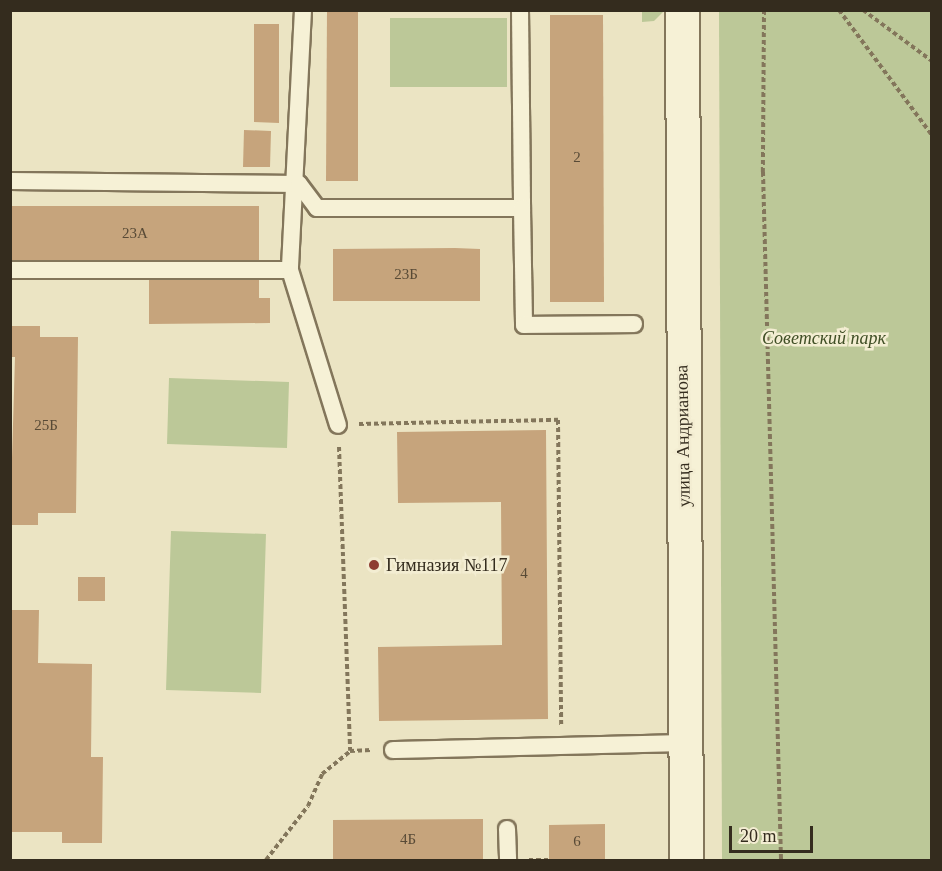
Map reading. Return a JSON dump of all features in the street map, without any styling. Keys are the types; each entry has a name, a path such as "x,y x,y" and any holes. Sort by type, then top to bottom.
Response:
{"street":[{"name":"улица Андрианова","path":"682,10 686,861"}],"lane":[{"path":"303,10 299,184 291,270 338,425"},
{"path":"520,10 524,325 634,324"},
{"path":"10,181 299,184"},
{"path":"299,184 317,208 522,208"},
{"path":"10,270 291,270"},
{"path":"393,750 686,743"},
{"path":"507,829 508,861"}],"path":[{"path":"764,10 763,172 782,861"},
{"path":"839,10 932,135"},
{"path":"863,10 932,61"},
{"path":"266,861 308,806 322,774 350,751 338,425 558,420 561,745"}],"green space":[{"path":"642,10 664,11 654,21 642,22"},
{"name":"Советский парк","path":"719,11 931,11 931,860 722,860"},
{"path":"390,18 507,18 507,87 390,87"},
{"path":"169,378 289,382 287,448 167,444"},
{"path":"171,531 266,534 261,693 166,690"}],"building":[{"path":"327,10 358,10 358,181 326,181"},
{"path":"550,15 603,15 604,302 550,302"},
{"path":"254,24 279,24 279,123 254,122"},
{"path":"244,130 271,131 270,167 243,167"},
{"path":"10,206 259,206 259,260 10,260"},
{"path":"333,249 480,249 480,301 333,301"},
{"path":"149,280 259,280 259,298 270,298 270,323 149,324"},
{"path":"10,326 40,326 40,337 78,337 76,513 38,513 38,525 10,525 15,357 10,357"},
{"path":"546,430 548,719 379,721 378,647 502,645 501,502 398,503 397,432"},
{"path":"78,577 105,577 105,601 78,601"},
{"path":"10,610 39,610 38,663 92,664 91,757 103,757 102,843 62,843 62,832 10,832"},
{"path":"483,819 483,861 333,861 333,820"},
{"path":"605,824 605,861 549,861 549,825"}],"place":[{"name":"Гимназия №117","path":"374,565"}]}
